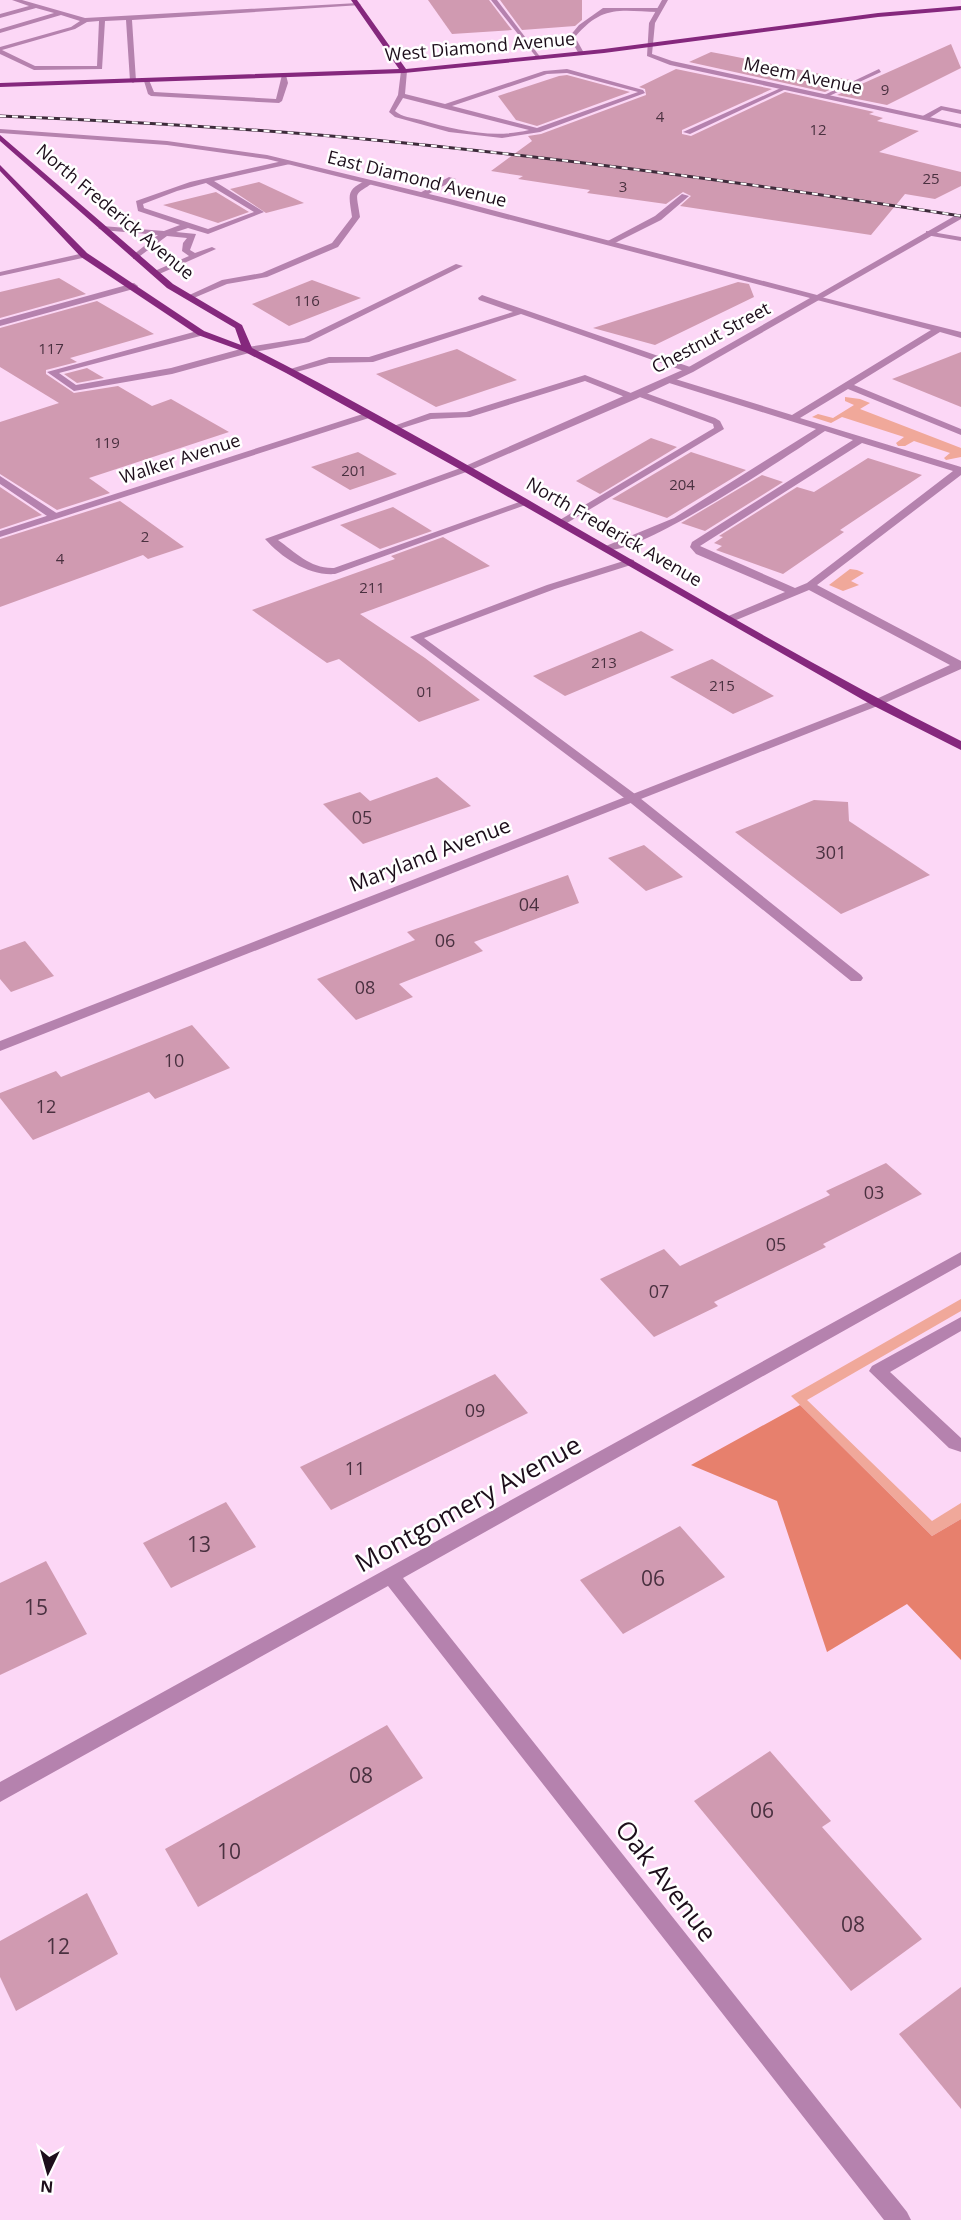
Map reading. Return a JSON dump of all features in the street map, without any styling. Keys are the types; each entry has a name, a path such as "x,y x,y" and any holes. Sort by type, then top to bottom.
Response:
{"main road":[{"path":"356,3 404,71"},
{"name":"West Diamond Avenue","path":"0,85 404,71 581,53 878,15 961,8"},
{"name":"North Frederick Avenue","path":"0,137 154,273 239,327 248,351"},
{"name":"North Frederick Avenue","path":"0,167 84,255 134,286 201,333 248,351 289,371 562,523 876,703 961,746"}],"street":[{"path":"15,0 82,19"},
{"path":"52,10 53,0"},
{"path":"494,0 539,57"},
{"path":"648,45 652,23 665,0"},
{"path":"67,21 356,3"},
{"path":"0,16 36,6"},
{"path":"581,53 573,43 572,37 581,26 604,9 659,10"},
{"path":"0,31 62,13"},
{"path":"129,18 133,81"},
{"path":"0,51 73,28 82,19"},
{"path":"0,51 34,68 100,68 102,19"},
{"path":"0,40 11,37"},
{"name":"Meem Avenue","path":"648,45 649,55 670,63 961,126"},
{"path":"404,71 401,95 391,111 397,116 456,131 509,137 537,130 642,93 567,71 546,72 446,106"},
{"path":"825,96 879,71"},
{"path":"147,81 151,94 279,101 285,83 284,76"},
{"path":"687,132 785,88"},
{"path":"401,95 537,130"},
{"path":"923,118 940,108 961,112"},
{"name":"East Diamond Avenue","path":"0,131 167,143 287,162 961,335"},
{"path":"208,181 260,212 208,232 141,209 139,203 154,196 229,175 253,172 287,162"},
{"path":"420,195 452,179"},
{"path":"189,297 225,282 264,275 334,245 356,217 353,194 356,188 370,182"},
{"path":"608,243 658,218 685,196"},
{"name":"Chestnut Street","path":"526,503 324,573 314,570 270,539 466,469 637,396 690,370 820,298 961,216"},
{"path":"136,257 166,233 188,225"},
{"path":"102,228 193,236 187,243 186,251 195,256"},
{"path":"930,233 961,238"},
{"path":"154,273 212,249"},
{"path":"0,274 84,255"},
{"path":"201,333 52,372 74,388 172,371 248,351 306,340 459,266"},
{"path":"0,323 134,286"},
{"path":"482,298 690,370"},
{"path":"289,371 329,360 370,360 520,312"},
{"path":"793,418 937,330"},
{"path":"393,428 430,416 467,416 585,378 717,423 719,429 562,523"},
{"path":"669,380 961,470"},
{"path":"848,385 961,432"},
{"name":"Walker Avenue","path":"0,534 369,415"},
{"path":"606,548 648,534 678,520 824,428"},
{"path":"795,592 700,552 695,547 696,544 861,439"},
{"path":"730,619 810,586 961,470"},
{"path":"0,478 54,516"},
{"path":"630,562 551,586 416,637 631,797 856,978"},
{"path":"810,586 959,666"},
{"name":"Maryland Avenue","path":"0,1046 876,703 959,666"},
{"name":"Montgomery Avenue","path":"0,1793 961,1258"},
{"path":"961,1323 878,1371 955,1443 961,1445"},
{"name":"Oak Avenue","path":"391,1576 899,2220"}],"shaded area":[{"path":"845,397 870,403 860,409 961,448 961,457 946,460 944,458 950,453 914,441 905,446 898,446 896,443 904,437 842,417 831,423 812,417 818,414 833,418 854,405 845,401"},
{"path":"850,569 864,573 851,581 859,585 843,591 829,585"},
{"path":"961,1299 961,1311 807,1400 932,1521 961,1503 961,1519 932,1536 791,1396"},
{"path":"800,1405 932,1536 961,1519 961,1660 907,1604 827,1652 777,1501 691,1465"}],"building":[{"path":"428,0 489,0 512,30 452,34"},
{"path":"500,0 582,0 582,20 575,26 522,30"},
{"path":"951,44 961,68 887,105 837,95"},
{"path":"711,52 850,80 825,92 689,62"},
{"path":"676,69 772,89 682,130 682,134 691,136 785,92 874,112 869,114 883,118 877,121 919,131 879,152 961,172 961,186 935,199 905,194 871,235 680,206 691,196 683,192 666,204 587,193 590,190 518,179 523,176 491,171 532,141 528,136 541,134 646,95 645,89 639,87"},
{"path":"567,75 630,92 537,126 516,120 498,96 559,76"},
{"path":"259,182 304,203 266,213 230,189"},
{"path":"216,192 249,212 218,223 163,205"},
{"path":"59,278 86,294 0,318 0,292"},
{"path":"312,280 361,298 289,326 252,304"},
{"path":"738,282 749,284 754,297 655,345 593,328"},
{"path":"97,301 154,334 70,358 77,362 46,370 46,374 74,393 118,386 152,406 171,399 229,432 89,478 110,493 57,510 0,474 0,422 59,403 0,367 0,328"},
{"path":"457,349 517,380 436,407 376,374"},
{"path":"961,352 961,407 892,379"},
{"path":"87,368 104,378 77,383 64,374"},
{"path":"651,438 677,447 600,494 576,481"},
{"path":"358,452 397,474 350,490 311,467"},
{"path":"691,452 746,470 667,518 612,499"},
{"path":"868,458 922,475 840,530 844,532 783,574 716,550 722,546 714,543 723,537 719,536 797,487 814,492"},
{"path":"762,475 783,482 705,531 681,523"},
{"path":"0,487 42,515 0,529"},
{"path":"120,501 184,547 148,559 143,555 0,607 0,539"},
{"path":"393,507 432,531 380,549 340,525"},
{"path":"443,537 490,566 360,614 425,658 480,700 419,722 339,659 327,663 252,610 395,559 391,556"},
{"path":"641,631 674,650 565,696 533,676"},
{"path":"712,659 774,696 733,714 670,677"},
{"path":"437,777 471,806 363,844 323,804 360,792 370,801"},
{"path":"814,800 848,802 849,821 930,875 841,914 735,832"},
{"path":"644,845 683,877 646,891 608,858"},
{"path":"568,875 579,903 474,942 483,951 399,984 413,997 356,1020 317,979 415,940 407,932"},
{"path":"25,941 54,976 11,992 0,979 0,950"},
{"path":"192,1025 230,1068 155,1099 149,1092 33,1140 0,1098 0,1093 56,1071 61,1077"},
{"path":"886,1163 922,1194 823,1244 826,1247 714,1302 718,1306 654,1337 600,1279 664,1249 680,1266 830,1195 826,1191"},
{"path":"495,1374 528,1413 331,1510 300,1467"},
{"path":"226,1502 256,1547 171,1588 143,1543"},
{"path":"680,1526 725,1577 623,1634 580,1580"},
{"path":"46,1561 87,1634 0,1675 0,1583"},
{"path":"387,1725 423,1778 198,1907 165,1849"},
{"path":"770,1751 831,1821 822,1827 922,1939 851,1991 694,1801"},
{"path":"87,1893 118,1954 16,2011 0,1977 0,1941"},
{"path":"961,1987 961,2109 899,2034"}],"railway":[{"path":"0,116 228,128 439,146 663,173 961,216"}]}
